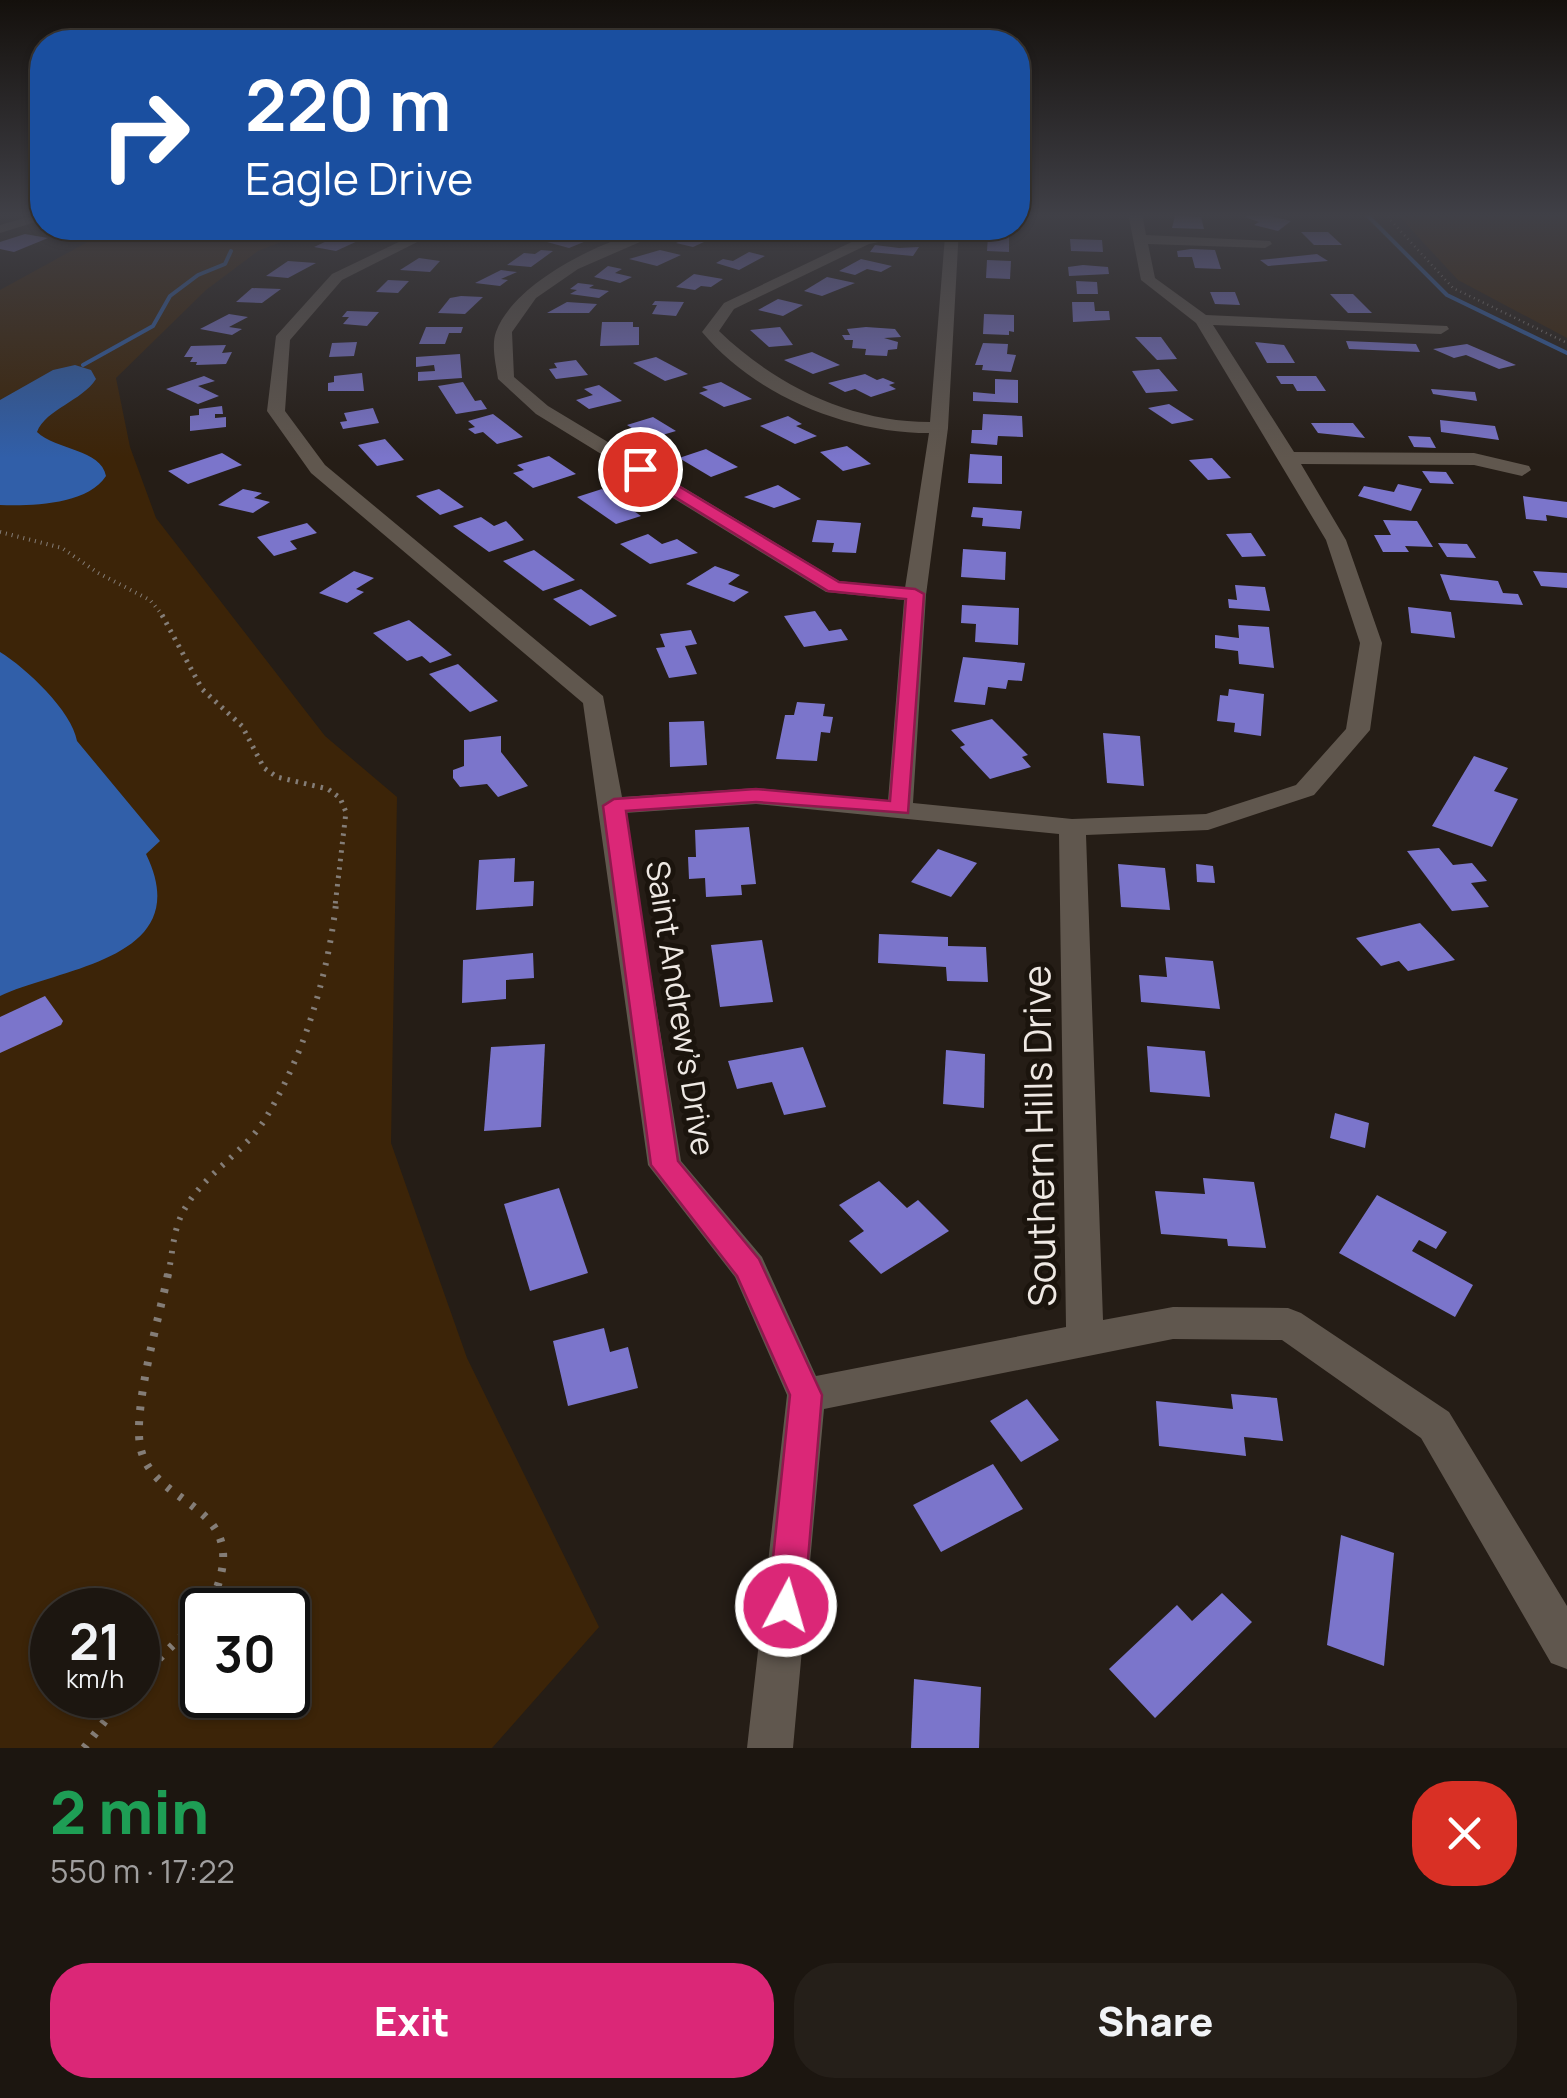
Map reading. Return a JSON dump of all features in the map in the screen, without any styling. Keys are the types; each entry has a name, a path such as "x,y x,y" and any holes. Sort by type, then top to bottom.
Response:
{"street":[{"name":"Saint Andrew's Drive","path":"321,295 282,339 276,411 318,469 596,701 665,1165 748,1268 806,1395"},
{"path":"531,295 504,332 506,378 542,410 834,587 915,594"},
{"path":"753,295 729,306 710,332 733,356 831,410 878,426 938,428"},
{"path":"900,808 915,594 938,428 947,295"},
{"path":"614,806 756,796 1072,826 1208,822 1305,790 1358,730 1371,643 1336,540 1202,320 1168,295"},
{"path":"1202,320 1441,329"},
{"path":"1288,458 1474,459 1522,470"},
{"name":"Southern Hills Drive","path":"806,1395 1085,1340 1072,826"},
{"path":"1085,1340 1173,1323 1288,1324 1434,1425 1567,1647"},
{"path":"770,1748 806,1395"}],"path":[{"path":"1467,295 1567,343"},
{"path":"0,532 62,548 98,573 150,600 172,628 202,689 242,726 264,768 278,777 328,789 340,798 346,812 331,946 303,1044 264,1120 202,1184 180,1217 140,1414 138,1443 146,1464 203,1512 220,1537 221,1580 217,1588"},
{"path":"160,1658 180,1638"},
{"path":"84,1748 108,1718"}],"shaded area":[{"path":"0,295 201,295 116,378 130,447 156,518 325,736 397,797 391,1143 467,1358 599,1627 492,1748 0,1748"},
{"path":"1485,295 1567,295 1567,338"}],"water":[{"path":"75,365 91,370 96,379 48,417 37,432 96,460 106,476 97,486 73,498 43,504 0,505 0,400 53,370"},
{"path":"0,652 22,668 57,704 77,741 160,841 146,854 157,889 154,916 139,937 116,954 0,996"}],"building":[{"path":"244,295 273,295 262,303 236,302"},
{"path":"1211,295 1236,295 1240,305 1215,304"},
{"path":"1331,295 1354,295 1372,313 1348,313"},
{"path":"483,297 465,314 438,313 450,298"},
{"path":"778,299 803,305 783,316 758,310"},
{"path":"655,301 684,302 676,316 652,314"},
{"path":"567,302 597,304 589,313 547,313"},
{"path":"1072,302 1094,302 1095,311 1109,311 1110,320 1073,322"},
{"path":"347,311 379,312 367,326 343,324 349,317 342,317"},
{"path":"229,314 248,317 229,327 242,329 232,335 200,329"},
{"path":"984,314 1014,315 1014,332 983,334"},
{"path":"602,322 633,322 633,327 639,327 639,345 600,346"},
{"path":"426,327 463,327 461,333 449,333 445,344 419,344"},
{"path":"780,327 793,345 769,347 750,330"},
{"path":"847,329 895,329 901,337 884,338 898,342 897,349 888,350 887,356 865,355 866,349 852,348 853,340 845,340 842,335 850,335"},
{"path":"1135,337 1161,337 1177,359 1157,360"},
{"path":"1346,341 1416,344 1420,352 1349,349"},
{"path":"357,342 354,356 329,357 332,343"},
{"path":"1255,342 1284,345 1295,363 1267,363"},
{"path":"983,343 1008,344 1007,354 1016,355 1011,372 982,370 983,365 975,365"},
{"path":"1467,344 1516,365 1499,369 1466,355 1454,358 1433,349"},
{"path":"226,345 222,353 232,352 226,364 196,365 197,362 190,362 193,357 184,357 191,346"},
{"path":"812,352 840,365 813,374 784,360"},
{"path":"460,354 462,378 418,381 418,372 435,371 434,365 416,367 416,357"},
{"path":"656,357 688,374 665,381 633,363"},
{"path":"576,360 588,375 556,379 549,369 557,368 554,363"},
{"path":"1159,369 1178,391 1146,393 1132,371"},
{"path":"362,373 364,391 328,391 334,376"},
{"path":"865,374 895,383 889,385 896,389 871,397 855,389 845,392 828,383"},
{"path":"204,376 215,381 198,386 219,396 198,404 166,389"},
{"path":"1276,376 1316,376 1326,391 1297,391 1293,384 1281,384"},
{"path":"995,379 1018,380 1018,403 973,401 973,392 995,394"},
{"path":"463,382 475,401 481,400 487,409 456,414 438,386"},
{"path":"721,382 752,399 724,407 699,393 708,390 702,387"},
{"path":"599,385 622,401 589,409 576,400 593,395 584,389"},
{"path":"1431,389 1475,392 1477,401 1433,394"},
{"path":"1169,404 1194,420 1172,424 1148,408"},
{"path":"222,406 223,414 215,414 215,418 226,417 226,427 190,431 190,416 199,415 199,409"},
{"path":"373,408 379,423 343,429 340,422 347,421 344,413"},
{"path":"493,414 523,437 497,444 483,432 475,434 468,429 475,427 468,421"},
{"path":"983,414 1022,416 1023,437 998,436 997,445 971,443 972,430 982,430"},
{"path":"788,416 802,424 796,426 817,436 795,444 760,426"},
{"path":"653,417 676,431 642,441 630,434 638,432 627,425"},
{"path":"1440,420 1495,426 1499,440 1441,432"},
{"path":"1311,423 1353,423 1365,438 1318,433"},
{"path":"1408,436 1430,437 1436,448 1414,447"},
{"path":"385,439 404,460 377,466 358,445"},
{"path":"847,446 871,464 843,471 820,452"},
{"path":"706,449 738,467 711,477 679,458"},
{"path":"222,453 242,465 188,484 168,471"},
{"path":"970,454 1002,456 1002,484 968,483"},
{"path":"549,456 576,474 533,488 513,473 524,470 517,465"},
{"path":"1212,458 1231,478 1208,480 1189,460"},
{"path":"1422,471 1446,472 1454,484 1430,483"},
{"path":"1398,484 1422,489 1411,511 1358,496 1364,486 1394,492"},
{"path":"778,485 801,499 774,508 744,497"},
{"path":"243,489 262,493 254,498 270,502 253,513 218,505"},
{"path":"439,489 464,507 440,515 416,496"},
{"path":"602,489 641,516 616,524 577,497"},
{"path":"1523,496 1567,502 1567,518 1546,515 1547,521 1526,519"},
{"path":"973,507 1022,511 1020,529 982,526 983,518 971,517"},
{"path":"481,517 494,526 506,521 524,540 489,552 453,526"},
{"path":"817,520 861,523 856,553 832,552 834,543 812,542"},
{"path":"1383,520 1417,521 1433,547 1405,546 1409,552 1383,552 1374,535 1391,535"},
{"path":"307,523 317,533 290,541 297,549 274,556 257,537"},
{"path":"1251,533 1266,556 1242,557 1226,534"},
{"path":"648,534 662,544 677,539 698,553 650,564 620,544"},
{"path":"1438,543 1467,544 1476,558 1447,557"},
{"path":"963,549 1006,552 1005,580 961,577"},
{"path":"534,550 575,580 543,591 503,561"},
{"path":"715,566 740,575 728,584 749,592 734,602 686,584"},
{"path":"354,571 374,578 356,589 364,592 347,603 319,593"},
{"path":"1533,571 1567,573 1567,588 1541,586"},
{"path":"1440,574 1498,581 1503,593 1518,594 1523,605 1450,600"},
{"path":"1235,585 1265,587 1270,611 1229,608 1228,599 1237,600"},
{"path":"581,589 617,616 590,626 553,599"},
{"path":"962,605 1019,608 1018,645 975,642 976,624 961,623"},
{"path":"1408,607 1451,612 1455,638 1411,633"},
{"path":"815,611 829,631 841,629 848,640 804,647 784,616"},
{"path":"409,620 452,655 430,663 422,656 407,661 373,633"},
{"path":"1238,625 1269,627 1274,668 1239,664 1238,651 1215,648 1215,635 1239,638"},
{"path":"691,630 697,644 685,646 697,674 669,678 656,648 665,647 660,634"},
{"path":"963,657 1025,663 1022,681 1008,680 1006,689 988,687 985,705 954,702"},
{"path":"458,664 498,701 470,712 429,674"},
{"path":"1229,689 1264,694 1261,736 1234,732 1235,723 1217,721 1220,695 1228,696"},
{"path":"797,702 825,704 823,716 833,717 830,733 821,732 817,761 776,759 785,715 794,715"},
{"path":"992,719 1028,755 1022,757 1031,767 990,779 960,747 965,745 951,730"},
{"path":"704,721 707,765 670,767 669,722"},
{"path":"1103,733 1140,736 1144,786 1107,783"},
{"path":"501,736 501,752 528,786 498,797 487,784 460,787 453,778 453,770 464,766 464,740"},
{"path":"1474,756 1508,768 1494,791 1518,799 1492,847 1432,826"},
{"path":"749,827 756,884 741,885 742,895 706,897 705,878 689,879 688,857 696,857 695,830"},
{"path":"1439,848 1453,865 1472,863 1487,881 1471,883 1489,907 1452,911 1407,851"},
{"path":"938,849 977,863 951,897 911,882"},
{"path":"515,858 514,882 534,881 533,906 476,910 479,860"},
{"path":"1118,864 1165,868 1170,910 1121,907"},
{"path":"1196,864 1213,866 1215,883 1197,882"},
{"path":"1420,923 1455,960 1408,971 1399,961 1381,966 1356,938"},
{"path":"879,934 948,937 948,946 986,947 988,982 947,981 946,967 878,963"},
{"path":"762,940 773,1002 720,1007 711,945"},
{"path":"533,953 534,978 506,980 506,999 462,1003 463,960"},
{"path":"1165,957 1213,961 1220,1009 1141,1002 1139,975 1167,977"},
{"path":"45,996 63,1021 61,1025 0,1053 0,1017"},
{"path":"545,1044 541,1127 484,1131 491,1047"},
{"path":"1147,1046 1205,1051 1210,1097 1150,1092"},
{"path":"803,1047 826,1107 784,1115 772,1082 737,1089 728,1061"},
{"path":"946,1050 985,1054 984,1108 943,1104"},
{"path":"1335,1113 1369,1123 1365,1148 1330,1138"},
{"path":"1203,1178 1254,1182 1266,1248 1228,1246 1227,1239 1161,1234 1155,1191 1205,1194"},
{"path":"879,1181 907,1208 918,1200 949,1231 881,1274 849,1241 864,1231 839,1205"},
{"path":"559,1188 588,1273 530,1291 504,1204"},
{"path":"1377,1195 1447,1232 1436,1249 1419,1240 1412,1251 1473,1285 1455,1317 1339,1253"},
{"path":"604,1328 610,1352 628,1347 638,1388 568,1406 553,1341"},
{"path":"1231,1394 1277,1398 1283,1441 1244,1437 1246,1456 1159,1446 1156,1401 1233,1409"},
{"path":"1027,1399 1059,1440 1021,1462 990,1421"},
{"path":"993,1464 1023,1509 941,1552 913,1505"},
{"path":"1341,1535 1394,1553 1384,1666 1327,1645"},
{"path":"1222,1593 1252,1622 1155,1718 1109,1669 1177,1605 1192,1621"},
{"path":"914,1679 981,1687 979,1748 911,1748"}],"waterway":[{"path":"83,365 153,326 172,295"},
{"path":"1447,295 1567,353"}],"route":[{"path":"640,469 834,587 915,594 900,808 756,796 614,806 665,1165 748,1268 806,1395 786,1606"}]}
